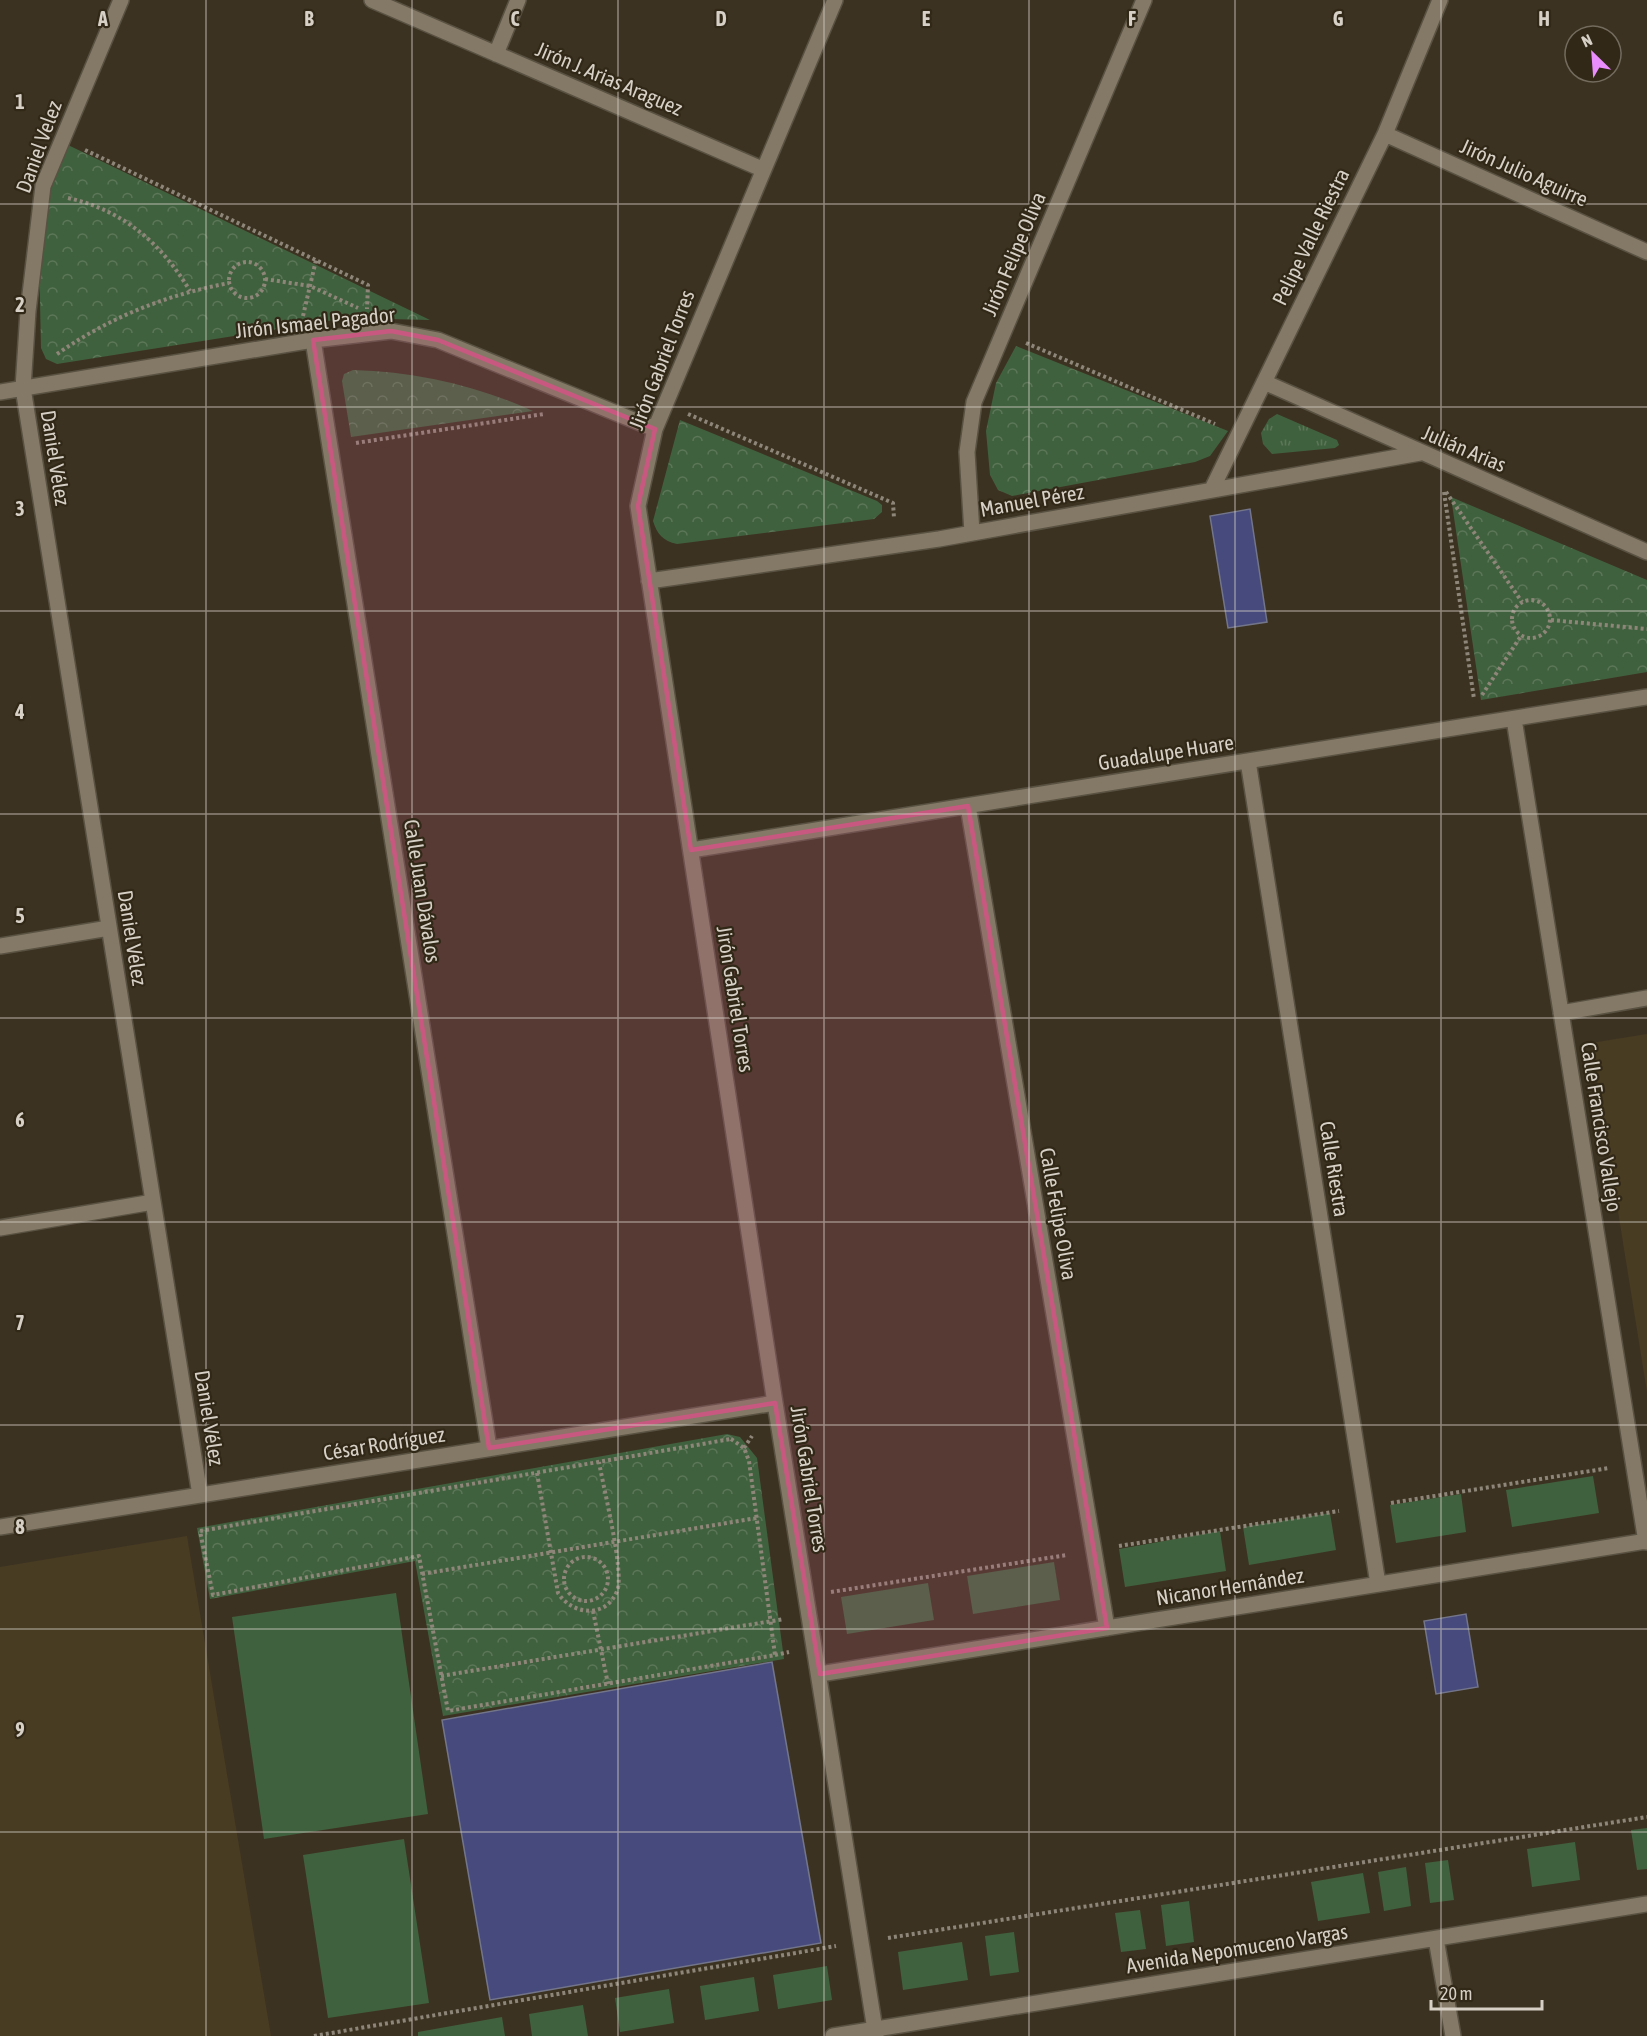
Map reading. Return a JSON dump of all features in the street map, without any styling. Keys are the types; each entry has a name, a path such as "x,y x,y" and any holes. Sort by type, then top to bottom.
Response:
{"street":[{"name":"Daniel Velez","path":"23,388 28,311 43,186 121,0"},
{"name":"Jirón J. Arias Araguez","path":"372,0 762,169"},
{"path":"496,54 518,0"},
{"name":"Jirón Gabriel Torres","path":"835,0 762,169 655,429 638,506 775,1403 820,1674 875,2033"},
{"name":"Jirón Felipe Oliva","path":"972,533 967,452 973,412 1003,333 1144,0"},
{"name":"Pelipe Valle Riestra","path":"1212,489 1385,134 1440,0"},
{"name":"Jirón Julio Aguirre","path":"1385,134 1647,252"},
{"name":"Jirón Ismael Pagador","path":"0,392 313,340 391,331 438,340 655,429"},
{"name":"Calle Juan Dávalos","path":"313,340 489,1448"},
{"name":"Julián Arias","path":"1264,382 1647,552"},
{"name":"Daniel Vélez","path":"23,388 200,1495"},
{"name":"Manuel Pérez","path":"649,581 972,533 1420,453"},
{"name":"Guadalupe Huare","path":"691,850 1647,697"},
{"name":"Calle Francisco Vallejo","path":"1514,719 1646,1542"},
{"name":"Calle Riestra","path":"1248,761 1378,1584"},
{"name":"Calle Felipe Oliva","path":"968,806 1107,1628"},
{"path":"0,946 109,928"},
{"path":"1561,1013 1647,998"},
{"path":"0,1228 153,1202"},
{"name":"César Rodríguez","path":"0,1527 775,1403"},
{"name":"Nicanor Hernández","path":"820,1674 1646,1542"},
{"name":"Avenida Nepomuceno Vargas","path":"833,2036 875,2033 1647,1904"},
{"path":"1436,1939 1453,2036"}],"path":[{"path":"62,140 368,285 368,314 340,298 310,286 265,279"},
{"path":"63,197 83,201 112,213 138,229 176,267 190,291"},
{"path":"313,340 302,323 316,260"},
{"path":"245,262 262,269 265,279 264,288 258,295 249,298 240,297 232,291 229,283 230,273 236,266 245,262"},
{"path":"23,388 51,358 83,336 153,303 190,291 229,283"},
{"path":"1003,333 1239,434"},
{"path":"665,404 893,503 895,545"},
{"path":"330,447 552,413"},
{"path":"1521,636 1475,705 1444,490 1522,602"},
{"path":"1532,600 1541,603 1548,610 1551,620 1547,630 1540,636 1521,636 1514,628 1512,618 1515,609 1522,602 1532,600"},
{"path":"1551,620 1647,629"},
{"path":"731,1440 738,1442 749,1461 775,1655 448,1711 419,1556 213,1595 200,1531 599,1462 731,1440"},
{"path":"537,1473 558,1593 563,1602 572,1608 593,1611 612,1601 620,1580 599,1462"},
{"path":"807,1596 1633,1464"},
{"path":"422,1574 757,1518"},
{"path":"589,1556 602,1563 606,1569 608,1583 600,1596 586,1601 573,1596 568,1591 564,1577 569,1564 589,1556"},
{"path":"593,1611 608,1684"},
{"path":"441,1676 810,1615"},
{"path":"314,2036 861,1942 1647,1817"}],"highlighted area":[{"path":"391,331 438,340 655,429 638,506 691,850 968,806 1107,1628 820,1674 775,1403 489,1448 313,340"}],"shaded area":[{"path":"1647,1034 1647,1392 1591,1043"},
{"path":"187,1536 271,2036 0,2036 0,1567"}],"green space":[{"path":"68,145 430,320 347,318 57,364 46,359 41,348 39,253 51,189"},
{"path":"1016,346 1228,431 1210,456 1195,462 1012,496 998,490 990,475 986,431 996,383"},
{"path":"353,370 423,377 467,387 533,411 351,437 342,381 344,374"},
{"path":"1277,414 1337,440 1339,445 1335,448 1272,454 1263,444 1261,433 1269,419"},
{"path":"680,420 877,501 882,505 882,512 874,519 677,544 668,541 656,530 653,521"},
{"path":"1451,497 1647,580 1647,672 1481,700"},
{"path":"727,1434 740,1437 757,1458 784,1659 443,1716 415,1561 210,1599 197,1528"},
{"path":"1593,1476 1599,1513 1512,1527 1506,1490"},
{"path":"1461,1494 1466,1532 1396,1543 1390,1505"},
{"path":"1330,1513 1336,1550 1249,1565 1243,1527"},
{"path":"1220,1531 1226,1571 1125,1587 1119,1549"},
{"path":"1054,1562 1060,1600 973,1614 967,1576"},
{"path":"928,1583 934,1620 847,1634 841,1597"},
{"path":"396,1593 428,1814 264,1839 232,1617"},
{"path":"1647,1828 1647,1869 1637,1870 1631,1830"},
{"path":"404,1839 429,2003 328,2018 303,1855"},
{"path":"1575,1842 1580,1880 1532,1887 1527,1849"},
{"path":"1448,1860 1454,1900 1430,1903 1425,1863"},
{"path":"1406,1867 1411,1906 1384,1911 1378,1872"},
{"path":"1363,1873 1370,1913 1318,1921 1311,1882"},
{"path":"1189,1901 1194,1942 1166,1946 1161,1905"},
{"path":"1140,1910 1146,1949 1121,1952 1115,1913"},
{"path":"1014,1932 1019,1972 990,1976 985,1936"},
{"path":"962,1942 968,1980 903,1990 898,1952"},
{"path":"827,1966 832,2000 778,2009 773,1975"},
{"path":"754,1977 759,2011 705,2020 700,1986"},
{"path":"669,1989 674,2023 620,2032 615,1998"},
{"path":"583,2005 588,2036 532,2036 529,2014"},
{"path":"502,2017 505,2036 418,2036 418,2032"}],"building":[{"path":"1250,509 1267,622 1228,628 1210,516"},
{"path":"1466,1614 1478,1687 1436,1694 1424,1621"},
{"path":"772,1662 821,1943 490,2000 442,1720"}]}
